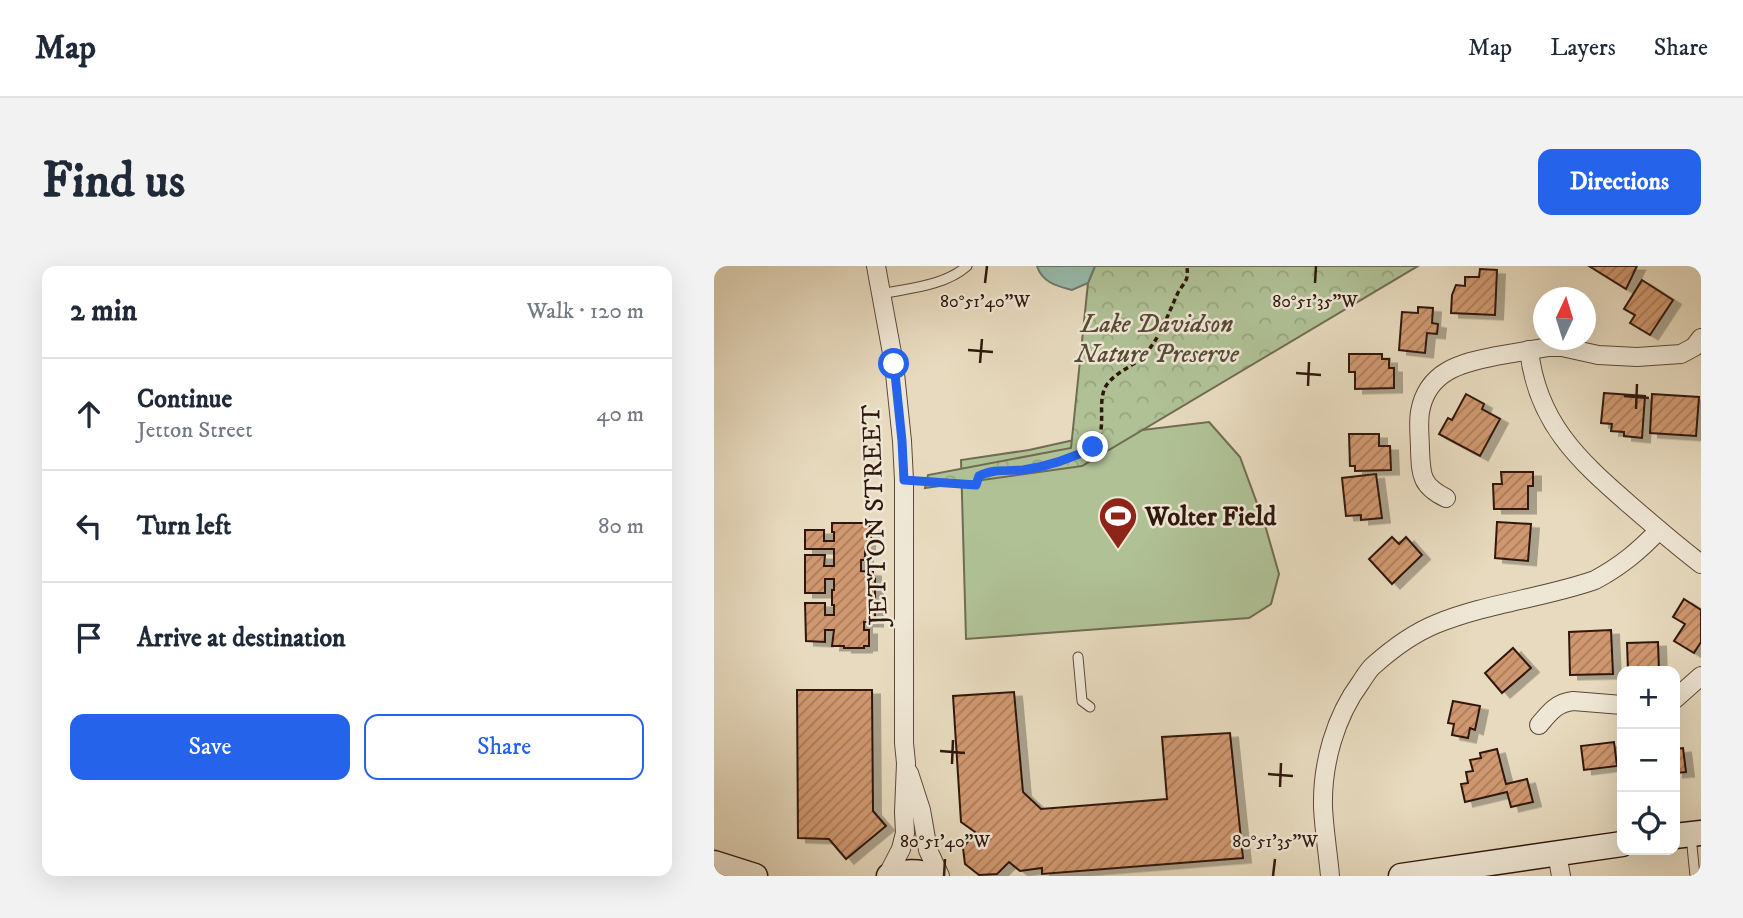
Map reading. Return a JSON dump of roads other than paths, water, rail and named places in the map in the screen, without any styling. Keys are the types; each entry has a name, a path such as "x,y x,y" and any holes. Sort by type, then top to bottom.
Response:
{"main road":[{"path":"1401,876 1559,865 1617,846"},
{"path":"714,863 755,876"},
{"path":"888,876 906,872 932,876"}],"street":[{"name":"JETTON STREET","path":"876,266 894,364 904,480 905,834 888,876"},
{"path":"1446,498 1427,485 1420,473 1419,415 1431,386 1440,375 1451,368 1466,362 1549,347 1619,357 1681,354 1694,347 1701,338"},
{"path":"1529,350 1534,379 1546,410 1567,445 1597,476 1701,564"},
{"path":"1330,876 1323,806 1325,774 1332,742 1342,715 1355,689 1373,666 1406,641 1437,624 1595,580 1635,555 1659,530"},
{"path":"1680,695 1701,676"},
{"path":"1539,726 1554,708 1564,702 1617,705"},
{"name":"JETTON STREET","path":"906,763 921,810 928,850 940,876"}],"lane":[{"path":"881,294 940,282 957,275 967,266"},
{"path":"1078,657 1082,701 1090,708"},
{"path":"1689,834 1695,876"}],"place":[{"name":"Wolter Field","path":"1118,550"}],"park label":[{"name":"Lake Davidson Nature Preserve","path":"1157,338"}]}
